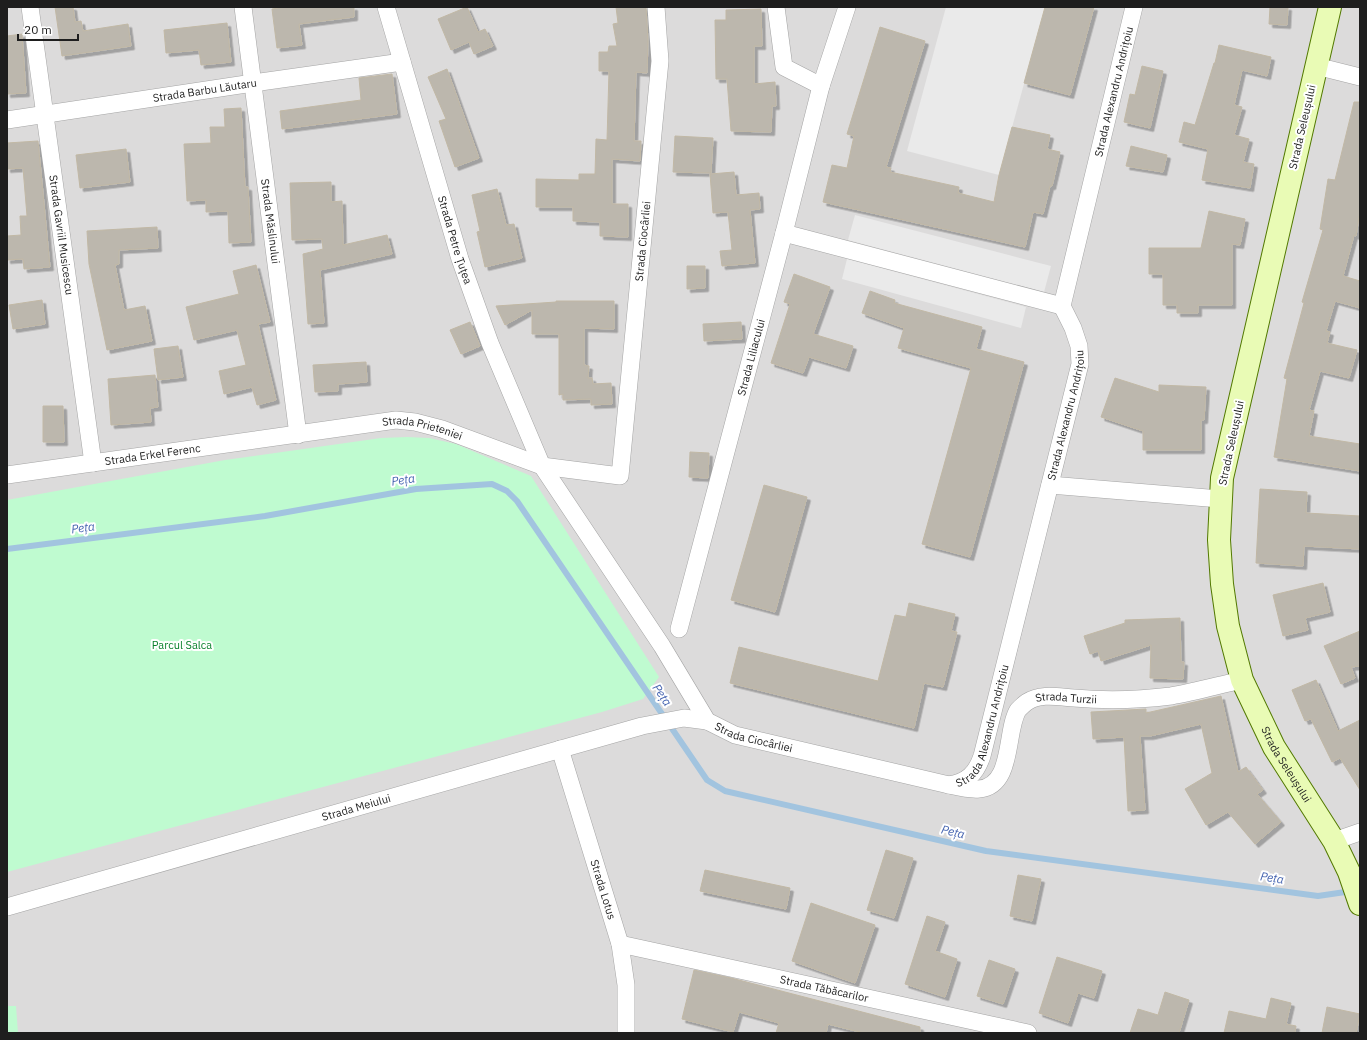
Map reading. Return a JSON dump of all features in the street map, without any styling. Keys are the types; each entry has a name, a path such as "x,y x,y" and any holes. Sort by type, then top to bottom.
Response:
{"main road":[{"name":"Strada Seleușului","path":"1330,7 1223,470 1220,499 1219,540 1222,584 1228,626 1242,680 1274,748 1334,841 1353,881 1360,904"}],"street":[{"name":"Strada Gavriil Musicescu","path":"30,7 93,463"},
{"name":"Strada Măslinului","path":"243,7 298,435"},
{"name":"Strada Petre Țuțea","path":"386,7 460,260 490,343 542,466"},
{"name":"Strada Ciocârliei","path":"620,476 660,61 656,7"},
{"path":"776,7 784,67 821,86"},
{"name":"Strada Liliacului","path":"679,629 784,233 821,86 847,7"},
{"name":"Strada Alexandru Andrițoiu","path":"949,785 960,783 970,777 979,765 1080,364 1079,346 1073,328 1062,306 1134,7"},
{"name":"Strada Barbu Lăutaru","path":"7,120 402,62"},
{"path":"1316,66 1360,77"},
{"path":"784,233 1062,306"},
{"name":"Strada Prieteniei","path":"298,435 396,420 415,422 442,429 542,466 620,476"},
{"name":"Strada Erkel Ferenc","path":"7,475 298,435"},
{"name":"Strada Ciocârliei","path":"542,466 662,646 707,721 735,735 949,785"},
{"path":"1050,485 1220,499"},
{"name":"Strada Turzii","path":"949,785 966,789 979,789 987,787 993,783 1000,775 1005,765 1014,719 1018,710 1027,702 1038,697 1054,696 1125,700 1172,695 1242,680"},
{"name":"Strada Meiului","path":"7,908 642,726 684,718 696,718 707,721"},
{"name":"Strada Lotus","path":"560,749 620,944 626,985 626,1033"},
{"path":"1334,841 1360,832"},
{"name":"Strada Tăbăcarilor","path":"620,944 1028,1033"}],"shaded area":[{"path":"7,7 1360,7 1360,1033 7,1033"},
{"path":"946,7 1045,7 999,175 907,151"},
{"path":"855,215 1051,266 1044,292 848,240"},
{"path":"847,259 1026,307 1021,328 842,279"}],"green space":[{"name":"Parcul Salca","path":"381,438 429,438 456,444 531,476 659,677 643,699 602,712 7,872 7,500 225,460"},
{"path":"7,1006 16,1006 18,1033 7,1033"}],"building":[{"path":"55,7 73,7 75,22 81,21 83,31 128,24 131,46 62,56"},
{"path":"284,7 354,7 354,17 299,24 302,45 277,48 272,9"},
{"path":"467,7 478,32 485,29 493,46 474,54 469,42 451,50 438,19"},
{"path":"616,7 646,7 648,41 647,73 636,72 634,141 641,141 640,161 612,159 612,204 628,204 628,237 600,236 600,222 573,221 573,207 536,207 536,179 579,180 579,174 595,174 596,139 607,140 609,71 599,71 599,52 608,52 609,46 617,46 613,24 618,23"},
{"path":"1045,7 1094,7 1070,95 1024,83"},
{"path":"1270,7 1288,7 1287,25 1269,24"},
{"path":"761,9 762,46 754,46 754,84 775,82 776,106 772,106 771,132 731,131 727,79 716,79 715,20 726,20 726,10"},
{"path":"227,23 231,62 201,65 199,50 166,53 164,30"},
{"path":"880,27 925,41 886,167 891,168 890,172 959,187 958,193 994,202 999,175 1012,127 1050,135 1047,149 1060,152 1052,186 1050,186 1043,214 1033,212 1025,247 823,202 832,165 847,168 854,136 847,134"},
{"path":"22,34 26,93 7,94 7,36"},
{"path":"1219,45 1271,57 1267,76 1242,70 1234,105 1242,107 1234,135 1249,139 1243,162 1254,164 1250,188 1202,180 1208,149 1179,142 1184,122 1195,125 1215,63"},
{"path":"1142,66 1163,71 1150,128 1124,122 1130,94 1135,95"},
{"path":"447,69 479,158 455,167 439,121 446,119 428,77"},
{"path":"392,74 397,114 282,129 280,111 361,100 359,78"},
{"path":"1354,102 1360,102 1360,211 1356,236 1354,235 1343,276 1360,281 1360,308 1335,301 1326,331 1330,332 1327,343 1357,350 1349,378 1320,371 1309,410 1314,411 1309,436 1360,444 1360,471 1274,457 1287,379 1284,378 1304,303 1302,302 1323,230 1320,229 1328,179 1335,180"},
{"path":"241,108 245,187 248,187 251,242 229,243 228,211 206,212 206,200 187,201 184,144 211,143 210,127 225,127 224,109"},
{"path":"675,136 713,138 711,173 673,172"},
{"path":"38,141 50,267 24,269 23,259 7,260 7,236 21,235 20,216 27,216 23,168 7,169 7,143"},
{"path":"1131,146 1167,155 1163,172 1126,166"},
{"path":"126,149 130,182 80,188 76,155"},
{"path":"734,172 736,195 759,193 760,209 750,210 755,263 722,266 720,251 732,250 728,212 713,213 710,174"},
{"path":"331,182 331,202 342,201 343,245 387,235 392,254 320,270 324,323 308,324 303,254 323,249 322,239 292,240 290,183"},
{"path":"497,189 506,225 514,224 522,258 485,267 477,232 480,231 472,195"},
{"path":"1209,211 1245,219 1240,245 1232,244 1232,305 1198,305 1198,313 1177,313 1177,305 1163,305 1163,274 1149,274 1149,248 1201,248"},
{"path":"157,227 158,248 119,250 119,264 115,265 124,310 145,306 152,341 107,350 89,264 87,231"},
{"path":"256,265 270,322 258,324 276,400 257,405 252,387 224,394 219,371 246,365 237,330 194,340 186,307 239,294 233,271"},
{"path":"687,266 705,266 705,288 687,289"},
{"path":"794,274 830,287 813,334 853,346 846,368 809,357 803,373 771,363 790,304 784,302"},
{"path":"870,291 895,300 894,303 982,327 976,349 1024,362 970,557 922,544 971,368 898,348 904,328 862,313"},
{"path":"42,300 45,324 13,329 9,305"},
{"path":"556,301 614,301 614,329 584,328 584,365 589,366 588,378 592,378 593,384 611,383 612,404 591,405 591,399 563,400 563,394 559,395 559,334 532,334 532,310 505,325 496,306"},
{"path":"470,322 480,346 461,354 450,330"},
{"path":"741,322 742,339 704,341 703,324"},
{"path":"178,346 183,377 158,380 154,349"},
{"path":"366,362 367,382 338,384 338,391 315,392 313,365"},
{"path":"155,375 158,407 150,408 151,422 111,425 108,379"},
{"path":"1115,378 1159,392 1159,385 1206,387 1204,420 1201,420 1201,450 1143,450 1143,431 1101,417"},
{"path":"43,406 63,406 64,442 43,442"},
{"path":"690,452 709,453 708,478 689,477"},
{"path":"764,485 807,497 775,612 731,600"},
{"path":"1260,489 1307,492 1306,513 1360,516 1360,549 1304,546 1303,566 1256,563"},
{"path":"1323,583 1330,612 1305,618 1308,630 1283,636 1273,595"},
{"path":"909,603 955,614 951,631 957,632 943,687 924,683 914,728 730,683 739,647 878,681 895,615 906,617"},
{"path":"1180,618 1181,662 1184,662 1183,679 1150,678 1151,645 1101,661 1098,651 1090,654 1084,636 1125,623 1125,620"},
{"path":"1360,631 1360,666 1351,667 1355,678 1341,684 1324,646"},
{"path":"1316,680 1338,731 1360,720 1360,790 1340,758 1332,762 1311,719 1305,721 1292,690"},
{"path":"1221,696 1238,772 1246,767 1263,790 1257,794 1281,822 1255,844 1228,812 1206,825 1185,789 1212,773 1201,724 1150,736 1140,736 1145,810 1128,811 1124,737 1093,739 1091,712 1146,709 1146,713"},
{"path":"886,850 913,858 894,918 867,910"},
{"path":"705,870 790,888 786,909 700,891"},
{"path":"1018,875 1041,879 1032,921 1010,916"},
{"path":"811,903 875,925 855,983 792,961"},
{"path":"927,916 945,922 935,951 957,959 945,997 905,984"},
{"path":"1057,957 1102,971 1094,998 1078,993 1068,1023 1039,1013"},
{"path":"989,960 1015,969 1003,1004 977,996"},
{"path":"694,970 731,978 920,1027 920,1033 864,1033 828,1024 826,1033 776,1033 779,1023 739,1012 733,1032 682,1019"},
{"path":"1165,992 1189,1000 1179,1033 1130,1033 1138,1009 1158,1015"},
{"path":"1271,998 1291,1003 1286,1024 1296,1026 1295,1033 1224,1033 1229,1011 1266,1019"},
{"path":"1327,1007 1360,1014 1356,1033 1322,1033"}],"waterway":[{"name":"Peța","path":"7,549 265,516 416,489 492,484 507,491 517,501 707,780 725,791 986,851 1318,896 1352,891"}]}
